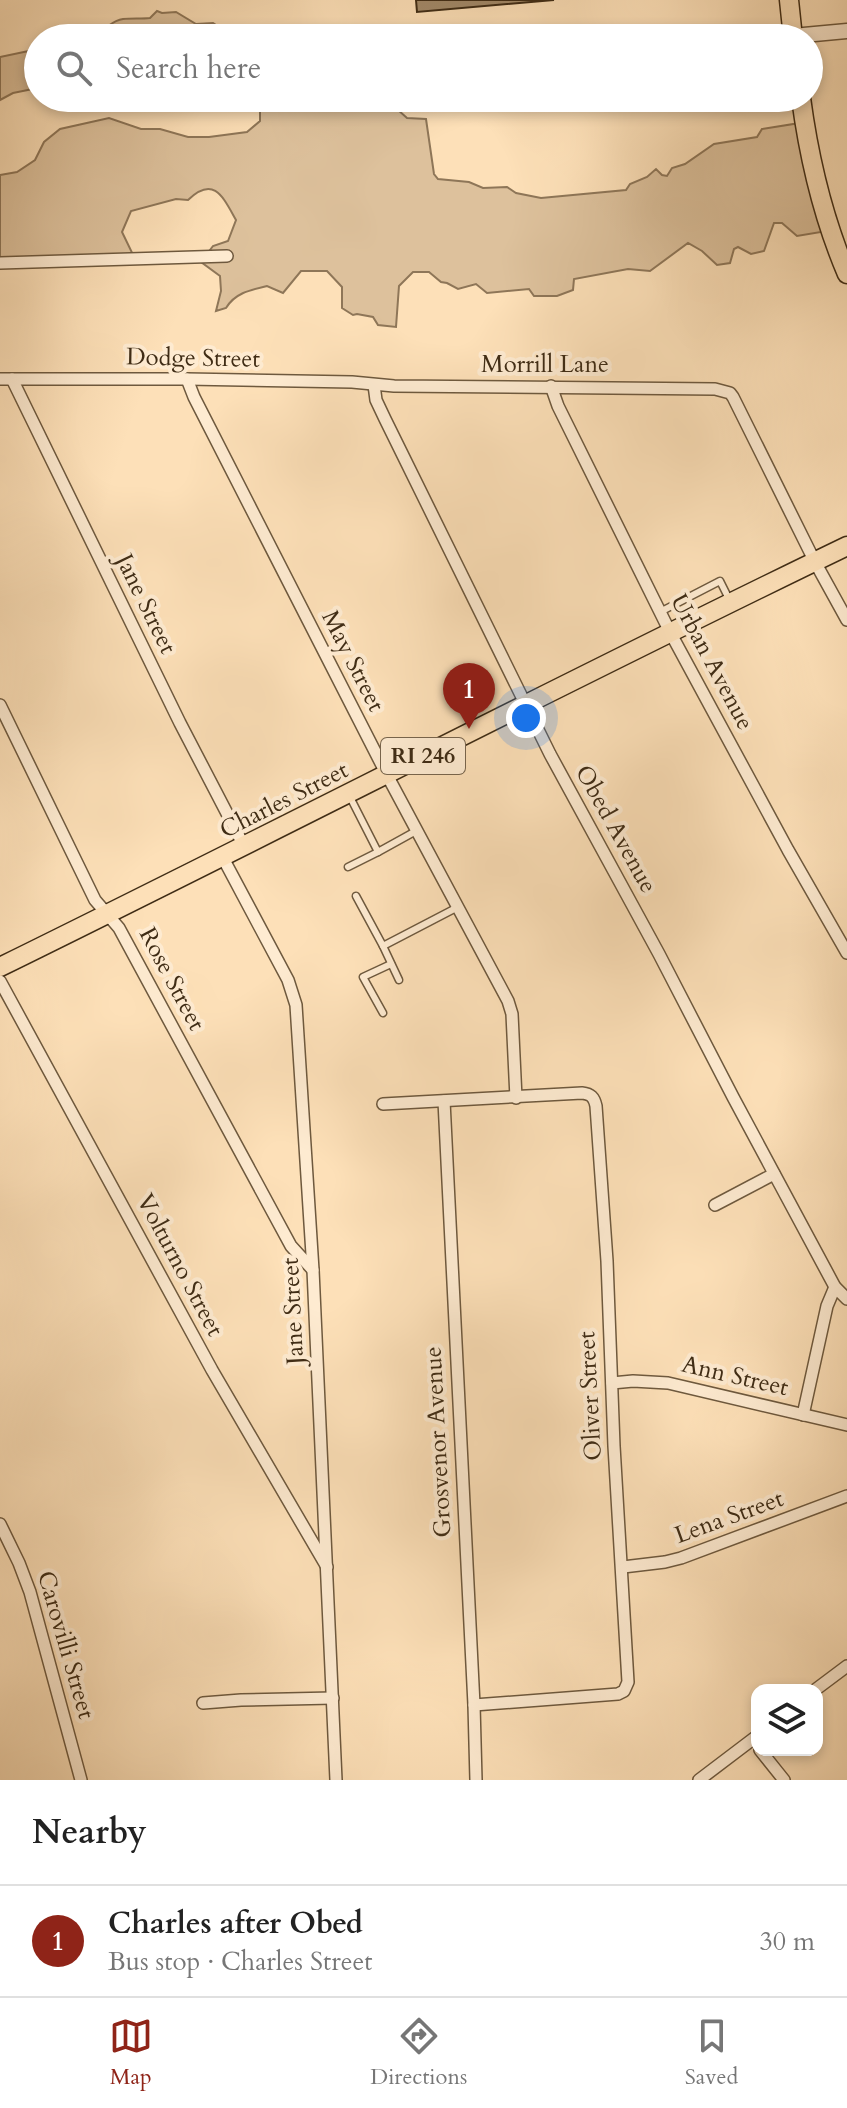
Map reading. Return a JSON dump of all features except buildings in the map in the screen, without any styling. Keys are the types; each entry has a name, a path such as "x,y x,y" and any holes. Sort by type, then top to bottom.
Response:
{"main road":[{"path":"789,0 792,24"},
{"path":"803,112 817,184 847,274"},
{"name":"Charles Street","path":"0,967 223,858 730,601 847,546"}],"street":[{"path":"823,34 847,31"},
{"path":"0,263 227,256"},
{"name":"Dodge Street","path":"6,379 187,379 374,385"},
{"name":"Jane Street","path":"6,379 244,846"},
{"name":"May Street","path":"187,379 387,775 510,1008 516,1098"},
{"name":"Morrill Lane","path":"374,385 715,389 730,393 815,562"},
{"name":"Obed Avenue","path":"374,385 376,400 385,419 550,754 835,1287 847,1299"},
{"name":"Urban Avenue","path":"551,386 558,406 670,632 847,953"},
{"path":"815,562 847,620"},
{"name":"Rose Street","path":"0,705 95,900 119,928 291,1246 313,1270"},
{"name":"Jane Street","path":"223,858 288,980 296,1005 313,1270 336,1780"},
{"name":"Volturno Street","path":"0,981 212,1370 327,1567"},
{"name":"Oliver Street","path":"474,1705 618,1694 624,1691 628,1682 607,1261 594,1098 582,1093 516,1098"},
{"path":"383,1104 516,1098"},
{"name":"Grosvenor Avenue","path":"444,1101 476,1780"},
{"path":"715,1205 774,1174"},
{"path":"803,1415 827,1306 835,1287"},
{"name":"Ann Street","path":"612,1383 668,1383 847,1425"},
{"name":"Lena Street","path":"623,1567 681,1558 847,1496"},
{"name":"Carovilli Street","path":"0,1524 30,1592 81,1780"},
{"path":"823,1684 847,1666"},
{"path":"203,1703 333,1698"},
{"path":"699,1780 751,1747"},
{"path":"766,1756 784,1780"}],"lane":[{"path":"660,612 720,581 730,601"},
{"path":"685,599 694,620"},
{"path":"348,794 378,852"},
{"path":"348,867 417,831"},
{"path":"356,896 399,980"},
{"path":"383,946 458,907"},
{"path":"383,1013 363,977 391,964"}],"shaded area":[{"path":"157,11 176,12 196,24 110,24 123,19 150,18"},
{"path":"24,52 24,91 0,100 0,57"},
{"path":"260,112 400,112 407,118 426,119 434,174 438,179 469,182 483,188 507,187 516,193 541,198 626,190 630,184 647,177 656,169 667,176 672,168 685,164 714,144 757,137 762,129 800,123 827,231 797,236 782,223 774,223 764,251 751,254 738,247 734,249 730,263 717,265 688,243 650,271 628,269 574,279 573,290 557,296 534,296 529,289 487,293 476,284 458,289 441,282 429,272 413,272 399,286 396,327 378,325 373,317 353,315 342,308 342,287 327,271 301,271 283,293 267,286 255,289 216,311 221,291 220,276 201,262 213,246 228,241 236,220 222,197 211,189 205,189 188,200 176,199 131,211 122,232 137,263 0,264 0,175 17,172 35,160 44,142 60,129 109,118 141,129 160,129 188,137 209,137 247,132 260,121"}],"place":[{"name":"Charles after Obed","path":"469,729"}]}
